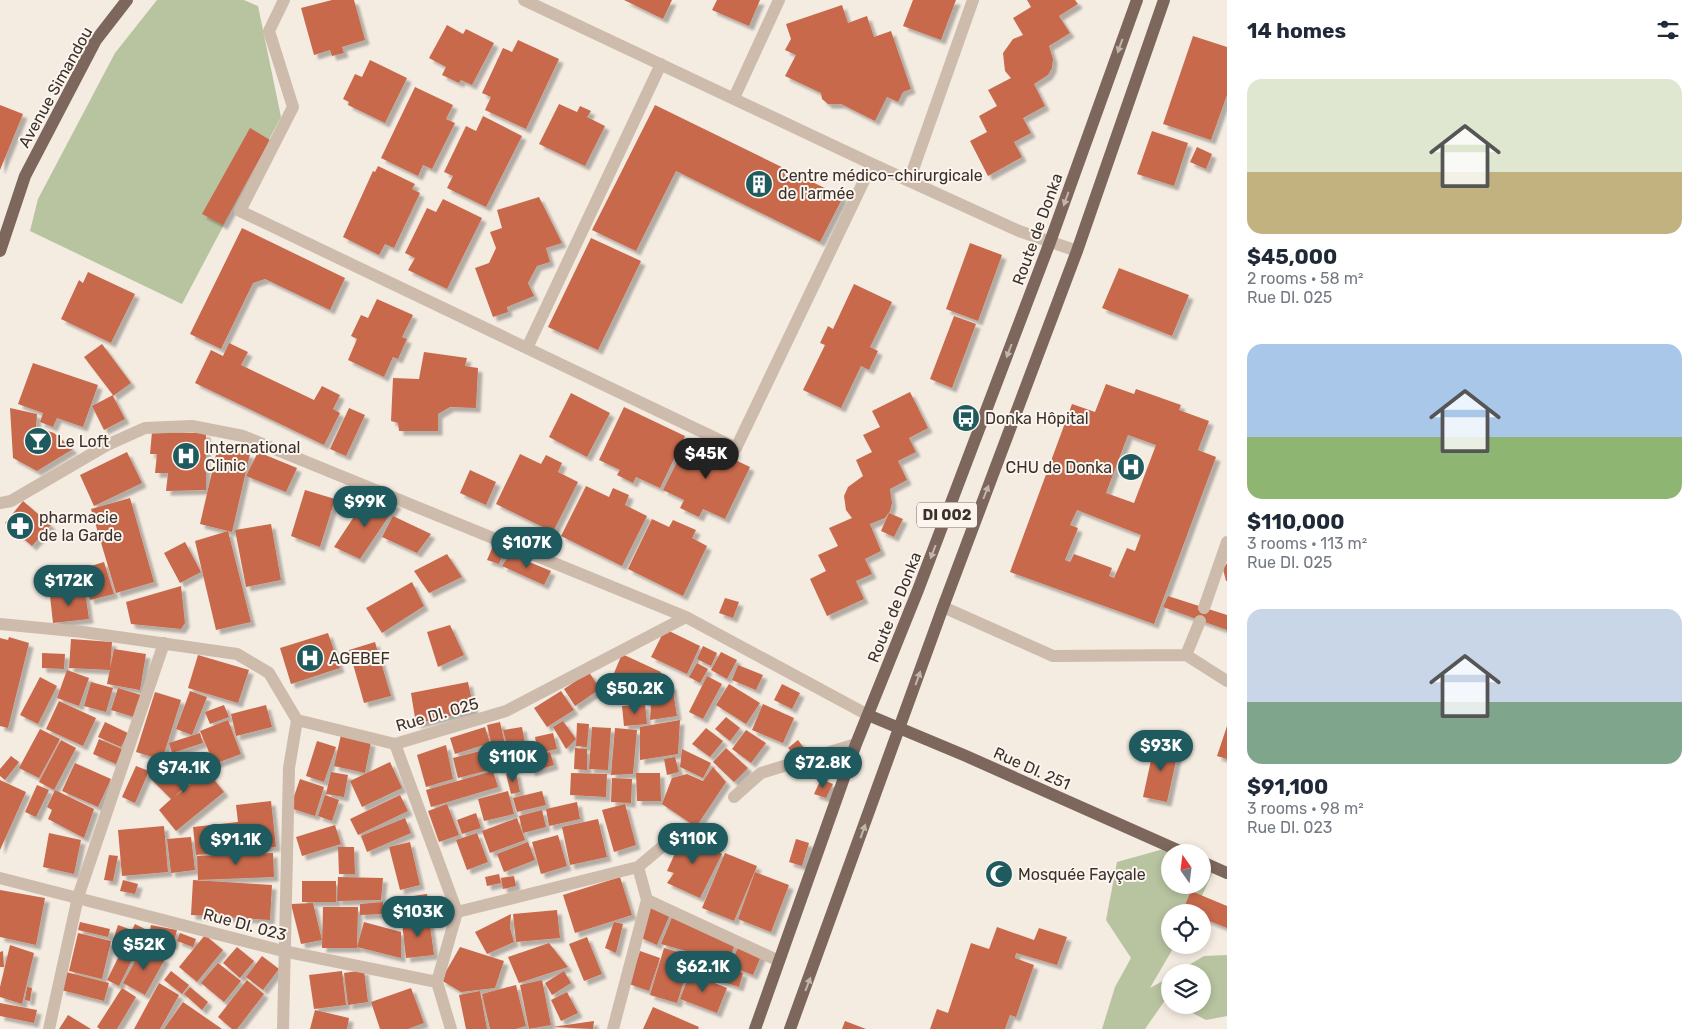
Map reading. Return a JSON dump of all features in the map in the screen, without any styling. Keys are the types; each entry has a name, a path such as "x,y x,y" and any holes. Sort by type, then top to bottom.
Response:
{"main road":[{"name":"Avenue Simandou","path":"0,251 25,176 96,40 127,0"},
{"name":"Route de Donka","path":"755,1029 856,744 918,590 1050,242 1137,0"},
{"name":"DI 002","path":"790,1029 943,607 1077,251 1164,0"},
{"name":"Rue DI. 251","path":"868,715 1164,844"},
{"path":"1211,866 1227,873"}],"street":[{"path":"284,0 269,31 293,107 240,211 736,448 872,164"},
{"path":"524,0 909,181 1050,242 1077,251"},
{"path":"734,98 779,0"},
{"path":"909,181 973,0"},
{"path":"527,348 661,64"},
{"path":"0,503 11,502 107,445 146,428 192,426 243,436 686,618 868,715"},
{"path":"1204,608 1227,542"},
{"path":"943,607 1053,656 1186,655 1227,681"},
{"name":"Rue DI. 025","path":"297,720 395,744 506,711 686,618"},
{"path":"1186,655 1200,621"},
{"path":"0,624 164,643 237,654 269,673 297,720 289,768 283,951 283,1029"},
{"path":"49,1029 78,897 164,643"},
{"path":"395,744 457,912 436,982 451,1029"},
{"path":"734,797 761,774 856,744"},
{"path":"457,912 638,867 676,834"},
{"path":"613,1029 647,900 638,867"},
{"name":"Rue DI. 023","path":"0,878 283,951 436,982"},
{"path":"647,900 779,961"}],"green space":[{"path":"157,0 244,0 258,6 281,117 182,304 30,231 38,199 115,53"},
{"path":"1161,850 1161,894 1203,894 1198,904 1161,904 1161,954 1170,954 1164,964 1161,964 1161,969 1150,988 1161,982 1161,1006 1145,1029 1102,1029 1115,987 1131,958 1106,920 1117,862"},
{"path":"1211,863 1216,866 1211,876"},
{"path":"1227,955 1227,1016 1206,1020 1194,1014 1211,1014 1211,964 1190,964 1204,956"}],"building":[{"path":"332,0 354,0 365,40 342,47 344,53 332,56 330,50 314,55 301,8"},
{"path":"624,0 672,0 663,19"},
{"path":"717,0 760,0 749,26 712,10"},
{"path":"913,0 956,0 941,40 903,26"},
{"path":"1027,0 1075,0 1078,4 1059,16 1070,33 1049,46 1053,59 1052,68 1048,75 1034,84 1045,106 1023,118 1031,133 1014,142 1022,157 988,176 970,141 987,132 979,116 997,106 988,90 1011,78 1005,71 1003,53 1013,39 1023,35 1013,18 1031,7"},
{"path":"842,5 848,23 867,16 874,37 891,31 911,89 903,92 898,102 887,97 875,121 841,104 828,104 822,99 821,93 785,76 796,55 785,50 791,39 786,24"},
{"path":"447,25 463,34 466,29 494,43 472,85 461,80 459,83 442,75 446,67 429,58"},
{"path":"1193,36 1227,47 1227,95 1211,140 1163,124"},
{"path":"518,40 559,59 526,129 485,110 491,97 482,93 503,48 512,52"},
{"path":"370,60 407,78 385,123 348,105 349,102 343,99 355,74 362,77"},
{"path":"415,87 453,105 446,119 455,123 432,169 423,165 418,176 381,158"},
{"path":"559,104 577,112 580,106 591,111 587,117 605,126 585,166 539,144"},
{"path":"0,105 23,114 0,170"},
{"name":"Centre médico-chirurgicale de l'armée","path":"655,105 843,197 820,242 676,171 636,251 592,230"},
{"path":"483,116 522,136 486,207 447,188 453,176 444,172 466,126 476,131"},
{"path":"250,128 270,140 223,225 202,214"},
{"path":"1152,131 1188,143 1174,186 1137,174"},
{"path":"1197,147 1212,154 1206,169 1190,162"},
{"path":"378,166 415,184 412,189 420,193 394,248 385,244 379,255 343,237 373,171 375,172"},
{"path":"539,197 562,243 546,248 550,262 537,266 528,283 534,296 507,307 508,312 493,317 475,268 489,263 496,248 490,232 502,228 497,210"},
{"path":"443,199 482,218 447,289 408,270 415,258 405,253 427,208 436,212"},
{"path":"242,228 345,278 330,310 265,279 253,283 221,349 190,334"},
{"path":"591,238 641,261 598,350 548,327"},
{"path":"970,243 1002,255 978,321 946,309"},
{"path":"1119,268 1189,295 1172,336 1102,308"},
{"path":"88,272 135,294 111,343 61,319 79,280 83,283"},
{"path":"854,284 892,302 870,347 878,351 869,370 861,366 841,408 803,390 825,345 820,343 828,326 833,329"},
{"path":"377,299 413,315 402,337 407,339 398,359 393,357 384,377 348,360 357,339 351,336 361,315 368,318"},
{"path":"954,316 976,324 952,388 930,379"},
{"path":"229,343 248,352 241,365 314,400 322,386 340,395 333,409 340,413 324,445 195,383 211,350 223,356"},
{"path":"102,344 131,383 113,396 125,419 104,430 92,406 113,395 84,357"},
{"path":"424,352 467,358 465,366 478,368 476,408 450,407 438,414 438,431 399,431 398,423 391,421 393,378 419,379"},
{"path":"33,363 98,385 83,427 57,418 53,427 40,422 43,413 18,404"},
{"path":"1106,384 1134,394 1136,389 1181,405 1179,410 1209,421 1198,450 1216,457 1154,624 1010,572 1072,404 1095,412","holes":["1128,435 1156,445 1134,503 1106,493","1077,510 1141,535 1135,551 1127,548 1114,578 1109,576 1112,568 1074,554 1070,562 1065,560 1078,528 1070,525"]},
{"path":"910,392 928,428 909,438 916,452 898,461 907,480 890,489 892,503 890,511 885,518 870,524 881,551 865,559 872,574 856,581 864,599 827,616 810,579 826,571 818,555 838,546 829,528 852,518 846,510 844,496 848,487 863,476 856,460 872,452 863,435 880,427 872,411"},
{"path":"571,393 610,413 587,457 549,437"},
{"path":"624,407 685,436 660,488 636,477 633,483 617,475 620,470 599,460"},
{"name":"Le Loft","path":"10,408 37,414 36,427 54,433 73,449 37,471 13,458"},
{"path":"349,408 365,415 346,456 330,449"},
{"path":"152,432 206,433 206,490 166,491 168,473 155,473 157,454 150,454"},
{"path":"689,438 750,467 725,519 703,509 699,517 680,508 684,500 663,490"},
{"path":"218,446 250,454 232,532 200,524"},
{"path":"127,452 142,483 94,506 80,475"},
{"path":"258,452 297,468 286,492 246,476"},
{"path":"520,454 541,464 546,455 562,463 558,472 578,482 553,532 496,504"},
{"path":"470,470 496,482 486,505 460,493"},
{"path":"586,486 609,497 613,488 629,495 625,505 647,516 622,566 561,536"},
{"path":"305,490 335,499 320,547 291,536"},
{"path":"130,498 154,582 116,593 91,509"},
{"path":"381,498 397,504 360,559 334,547 361,506 373,511"},
{"path":"23,501 51,525 32,546 5,523"},
{"path":"889,513 903,519 894,537 881,531"},
{"path":"393,516 431,534 417,553 382,537"},
{"path":"652,519 669,527 673,520 696,530 692,538 707,546 683,596 628,569"},
{"path":"271,524 281,580 246,587 235,530"},
{"path":"228,531 251,622 216,630 195,541"},
{"path":"185,542 201,572 180,583 164,553"},
{"path":"493,546 504,552 499,564 487,560"},
{"path":"447,554 462,577 429,593 414,571"},
{"path":"510,554 551,571 544,585 502,566"},
{"path":"104,562 114,594 90,600 81,569"},
{"path":"1227,563 1227,581 1226,581 1223,569"},
{"path":"412,582 424,606 382,633 366,608"},
{"path":"181,586 185,623 181,629 131,624 126,602"},
{"path":"85,591 89,619 53,623 50,596"},
{"path":"1168,596 1227,615 1227,630 1163,607"},
{"path":"725,598 739,602 733,618 719,613"},
{"path":"450,625 464,655 438,667 427,632"},
{"path":"665,629 700,646 687,674 651,657"},
{"name":"AGEBEF","path":"328,633 340,668 291,684 280,648"},
{"path":"9,637 29,643 8,728 0,726 0,638 8,640"},
{"path":"71,639 112,642 110,670 69,668"},
{"path":"375,642 391,696 364,703 349,650"},
{"path":"703,646 717,653 711,666 697,659"},
{"path":"114,649 146,654 140,690 107,684"},
{"path":"721,652 737,660 727,679 711,670"},
{"path":"42,653 65,654 64,669 42,668"},
{"path":"622,654 661,672 648,703 609,685"},
{"path":"198,655 249,670 238,703 188,688"},
{"path":"697,663 708,669 700,683 689,677"},
{"path":"738,665 763,675 756,690 732,680"},
{"path":"67,670 89,678 79,706 57,698"},
{"path":"589,672 600,689 575,706 564,689"},
{"path":"707,676 722,684 703,719 689,712"},
{"path":"40,677 57,686 38,724 20,715"},
{"path":"91,682 113,688 106,712 84,706"},
{"path":"468,682 474,710 416,724 411,693"},
{"path":"729,684 760,703 746,724 716,705"},
{"path":"782,684 800,693 792,709 774,700"},
{"path":"672,685 677,716 650,720 651,703 660,687"},
{"path":"118,688 141,695 134,717 111,710"},
{"path":"190,691 207,697 192,735 176,729"},
{"path":"561,691 574,710 547,727 534,708"},
{"path":"155,692 181,700 162,760 136,752"},
{"path":"59,701 96,718 83,746 46,729"},
{"path":"645,704 647,724 624,726 622,706"},
{"path":"763,704 794,718 783,743 752,730"},
{"path":"224,705 229,717 210,724 205,712"},
{"path":"266,705 272,727 236,736 231,714"},
{"path":"726,717 740,728 730,741 715,729"},
{"path":"228,720 241,754 214,764 200,731"},
{"path":"680,720 678,754 640,760 640,727"},
{"path":"563,721 576,739 566,749 553,727"},
{"path":"105,722 128,733 121,747 98,737"},
{"path":"500,722 510,766 497,769 487,725"},
{"path":"577,723 589,724 587,747 576,746"},
{"path":"1227,726 1227,759 1217,756"},
{"path":"485,727 490,743 455,754 450,738"},
{"path":"522,727 527,755 524,759 526,766 513,769 503,730"},
{"path":"592,727 611,728 608,770 589,769"},
{"path":"615,728 637,730 633,774 611,775"},
{"path":"706,728 723,741 710,757 692,744"},
{"path":"40,729 60,739 39,778 19,768"},
{"path":"746,730 766,743 751,763 732,749"},
{"path":"200,733 203,743 172,753 169,743"},
{"path":"553,733 557,749 538,753 535,737"},
{"path":"341,735 371,742 365,773 334,766"},
{"path":"99,739 122,749 116,764 93,754"},
{"path":"61,740 76,748 54,790 39,782"},
{"path":"798,740 804,748 795,756 788,748"},
{"path":"317,741 336,747 324,782 306,776"},
{"path":"1155,742 1179,747 1167,802 1143,797"},
{"path":"446,745 453,779 426,787 417,755"},
{"path":"575,748 587,749 587,770 574,769"},
{"path":"726,748 748,768 734,782 713,762"},
{"path":"488,749 493,769 458,778 453,758"},
{"path":"682,749 711,763 703,778 680,767"},
{"path":"550,752 554,765 531,772 527,759"},
{"path":"11,756 19,762 5,780 0,776 0,769"},
{"path":"675,757 679,772 667,775 664,759"},
{"path":"164,760 188,784 174,797 207,771 224,792 176,831 159,810 171,799 148,776"},
{"path":"390,762 402,788 362,807 350,781"},
{"path":"75,763 111,779 98,807 62,791"},
{"path":"136,766 149,771 135,803 122,797"},
{"path":"713,767 726,782 696,827 662,804 672,778 687,774 703,781"},
{"path":"493,771 498,787 431,807 426,790"},
{"path":"331,772 348,775 344,797 326,794"},
{"path":"516,772 520,792 511,794 506,774"},
{"path":"571,773 607,774 606,797 570,795"},
{"path":"636,773 660,773 661,801 637,801"},
{"path":"612,778 632,779 631,803 611,802"},
{"path":"300,779 324,787 315,816 290,808"},
{"path":"821,779 833,784 826,798 814,794"},
{"path":"0,780 26,792 0,850"},
{"path":"37,785 49,790 36,817 25,812"},
{"path":"55,790 94,809 84,838 48,819 52,810 47,807"},
{"path":"508,791 514,814 484,821 478,799"},
{"path":"542,791 546,805 517,812 513,798"},
{"path":"325,795 339,800 332,821 318,816"},
{"path":"400,795 408,811 358,835 350,819"},
{"path":"271,801 276,847 196,855 193,827 238,822 236,805"},
{"path":"577,802 580,819 549,826 546,809"},
{"path":"447,804 459,835 439,842 428,811"},
{"path":"625,804 636,845 614,852 602,810"},
{"path":"542,810 546,827 523,833 519,816"},
{"path":"476,813 481,828 462,834 457,820"},
{"path":"405,818 411,833 367,852 361,836"},
{"path":"517,818 525,840 490,853 482,831"},
{"path":"598,819 607,857 570,865 562,827"},
{"path":"335,825 341,844 302,856 296,837"},
{"path":"164,826 168,872 122,876 118,830"},
{"path":"685,831 722,854 700,898 667,883 674,873 667,871"},
{"path":"49,833 81,840 74,874 43,867"},
{"path":"477,833 488,862 467,870 456,840"},
{"path":"558,835 567,866 541,874 532,842"},
{"path":"191,837 195,870 171,873 167,839"},
{"path":"796,839 809,843 802,866 789,862"},
{"path":"410,842 420,885 400,890 389,847"},
{"path":"528,842 535,860 504,872 497,854"},
{"path":"338,847 354,847 355,874 339,874"},
{"path":"273,853 274,877 198,880 197,856"},
{"path":"725,853 757,866 734,921 702,908"},
{"path":"109,855 118,856 113,881 104,880"},
{"path":"755,872 789,885 771,932 738,919"},
{"path":"499,874 501,883 487,886 485,877"},
{"path":"514,876 516,886 503,889 501,878"},
{"path":"338,877 383,878 381,900 337,901"},
{"path":"620,877 632,915 575,933 563,895"},
{"path":"123,880 138,884 135,894 120,891"},
{"path":"193,880 272,885 270,920 191,915"},
{"path":"302,881 336,881 336,902 302,902"},
{"path":"0,890 45,898 36,945 0,937"},
{"path":"427,894 430,914 395,919 392,899"},
{"path":"1190,894 1198,894 1227,906 1227,928 1211,922 1211,904 1186,904"},
{"path":"383,902 383,914 360,915 360,904"},
{"path":"313,903 322,940 301,944 291,904"},
{"path":"652,904 671,912 657,945 639,937"},
{"path":"323,907 358,907 357,948 322,948"},
{"path":"557,910 560,938 516,942 513,914"},
{"path":"511,914 510,928 514,942 487,954 475,932"},
{"path":"673,915 735,943 729,963 661,944"},
{"path":"429,918 434,955 406,958 402,922"},
{"path":"80,922 110,929 108,937 78,930"},
{"path":"364,922 401,932 401,958 357,947"},
{"path":"614,922 623,924 616,953 605,948"},
{"path":"135,924 147,930 119,986 107,980"},
{"path":"118,925 129,929 122,947 112,943"},
{"path":"151,925 177,930 173,945 148,939"},
{"path":"997,927 1034,940 1039,928 1067,937 1057,965 1016,953 1015,958 1034,965 1016,1017 1010,1015 1005,1029 930,1029 937,1009 948,1013 971,943 989,949"},
{"path":"78,933 111,941 102,979 69,971"},
{"path":"180,933 196,939 193,947 177,941"},
{"path":"205,935 223,950 197,982 179,967"},
{"path":"587,937 602,974 584,981 569,944"},
{"path":"549,943 568,967 519,983 508,957"},
{"path":"10,945 34,953 22,1004 0,997 0,987"},
{"path":"739,945 762,954 753,975 730,966"},
{"path":"143,947 165,959 145,995 123,983"},
{"path":"237,947 254,961 240,978 223,963"},
{"path":"460,947 504,961 495,988 461,992 441,980"},
{"path":"664,948 692,956 677,1003 650,995"},
{"path":"3,951 4,967 0,967 0,952"},
{"path":"640,951 660,958 649,991 629,984"},
{"path":"262,956 279,969 263,990 246,977"},
{"path":"697,958 743,973 739,987 693,972"},
{"path":"218,963 241,981 224,1002 201,983"},
{"path":"364,970 368,1002 348,1005 344,973"},
{"path":"171,971 189,985 182,994 164,980"},
{"path":"342,971 346,1005 314,1009 309,975"},
{"path":"564,971 571,983 552,995 545,983"},
{"path":"66,972 109,983 104,1001 61,990"},
{"path":"690,973 727,988 717,1013 680,999"},
{"path":"247,980 264,994 237,1029 232,1029 218,1017"},
{"path":"542,980 551,1025 529,1029 520,985"},
{"path":"159,983 179,995 160,1029 134,1029"},
{"path":"516,985 526,1026 516,1029 490,1029 482,994"},
{"path":"27,987 32,988 30,1001 25,1000"},
{"path":"190,987 208,1002 202,1010 184,994"},
{"path":"122,988 136,997 117,1029 100,1029 97,1027"},
{"path":"411,988 424,1023 408,1029 380,1029 371,1002"},
{"path":"480,991 487,1029 466,1029 459,995"},
{"path":"567,992 578,1013 561,1021 551,1000"},
{"path":"183,1002 222,1029 164,1029"},
{"path":"0,1003 37,1010 34,1023 0,1016"},
{"path":"653,1007 699,1027 698,1029 643,1029"},
{"path":"315,1010 349,1018 347,1029 310,1029"},
{"path":"68,1015 91,1029 59,1029"},
{"path":"594,1021 593,1029 552,1027"},
{"path":"845,1021 866,1029 842,1029"}],"place":[{"name":"Centre médico-chirurgicale de l'armée","path":"759,184"},
{"name":"Donka Hôpital","path":"966,418"},
{"name":"Le Loft","path":"38,441"},
{"name":"International Clinic","path":"186,456"},
{"name":"CHU de Donka","path":"1131,467"},
{"name":"pharmacie de la Garde","path":"20,526"},
{"name":"AGEBEF","path":"310,658"},
{"name":"Mosquée Fayçale","path":"999,874"}]}
